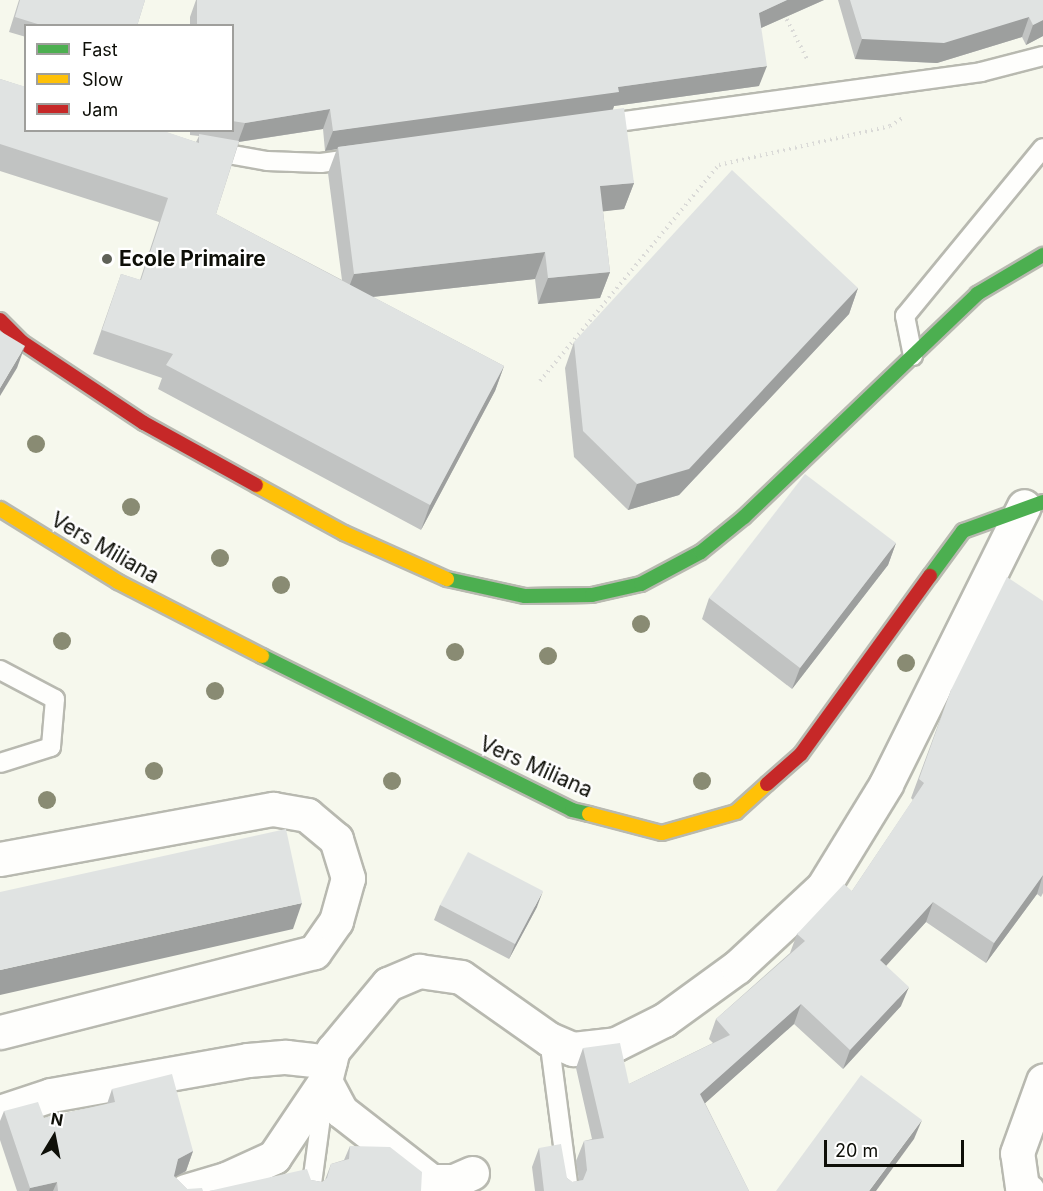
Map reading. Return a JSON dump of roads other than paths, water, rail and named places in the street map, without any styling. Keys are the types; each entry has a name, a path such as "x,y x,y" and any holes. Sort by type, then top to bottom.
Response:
{"main road":[{"path":"0,320 22,342 144,423 344,533 456,583 525,596 592,595 641,584 701,552 744,517 977,294 1043,255"},
{"name":"Vers Miliana","path":"0,509 118,582 395,724 572,810 662,833 736,812 801,754 963,531 1034,504"}],"street":[{"path":"185,1191 226,1179 274,1157 328,1072 333,1050 388,984 420,971 461,977 549,1039 573,1049 616,1044 664,1020 737,967 823,887 886,784 1034,504"},
{"path":"0,859 273,809 307,815 336,839 348,878 336,921 314,952 0,1032"},
{"path":"0,1112 51,1095 248,1060 286,1057 328,1072"},
{"path":"328,1072 341,1111 431,1181 454,1181 472,1173"},
{"path":"1028,1191 1022,1187 1017,1153 1043,1081"}],"lane":[{"path":"588,126 981,72 1043,56"},
{"path":"191,147 267,161 321,163 379,155"},
{"path":"914,356 905,316 1043,148"},
{"path":"0,670 55,699 51,747 0,763"},
{"path":"549,1039 568,1191"},
{"path":"311,1191 328,1072"}],"place":[{"name":"Ecole Primaire","path":"107,259"}]}
